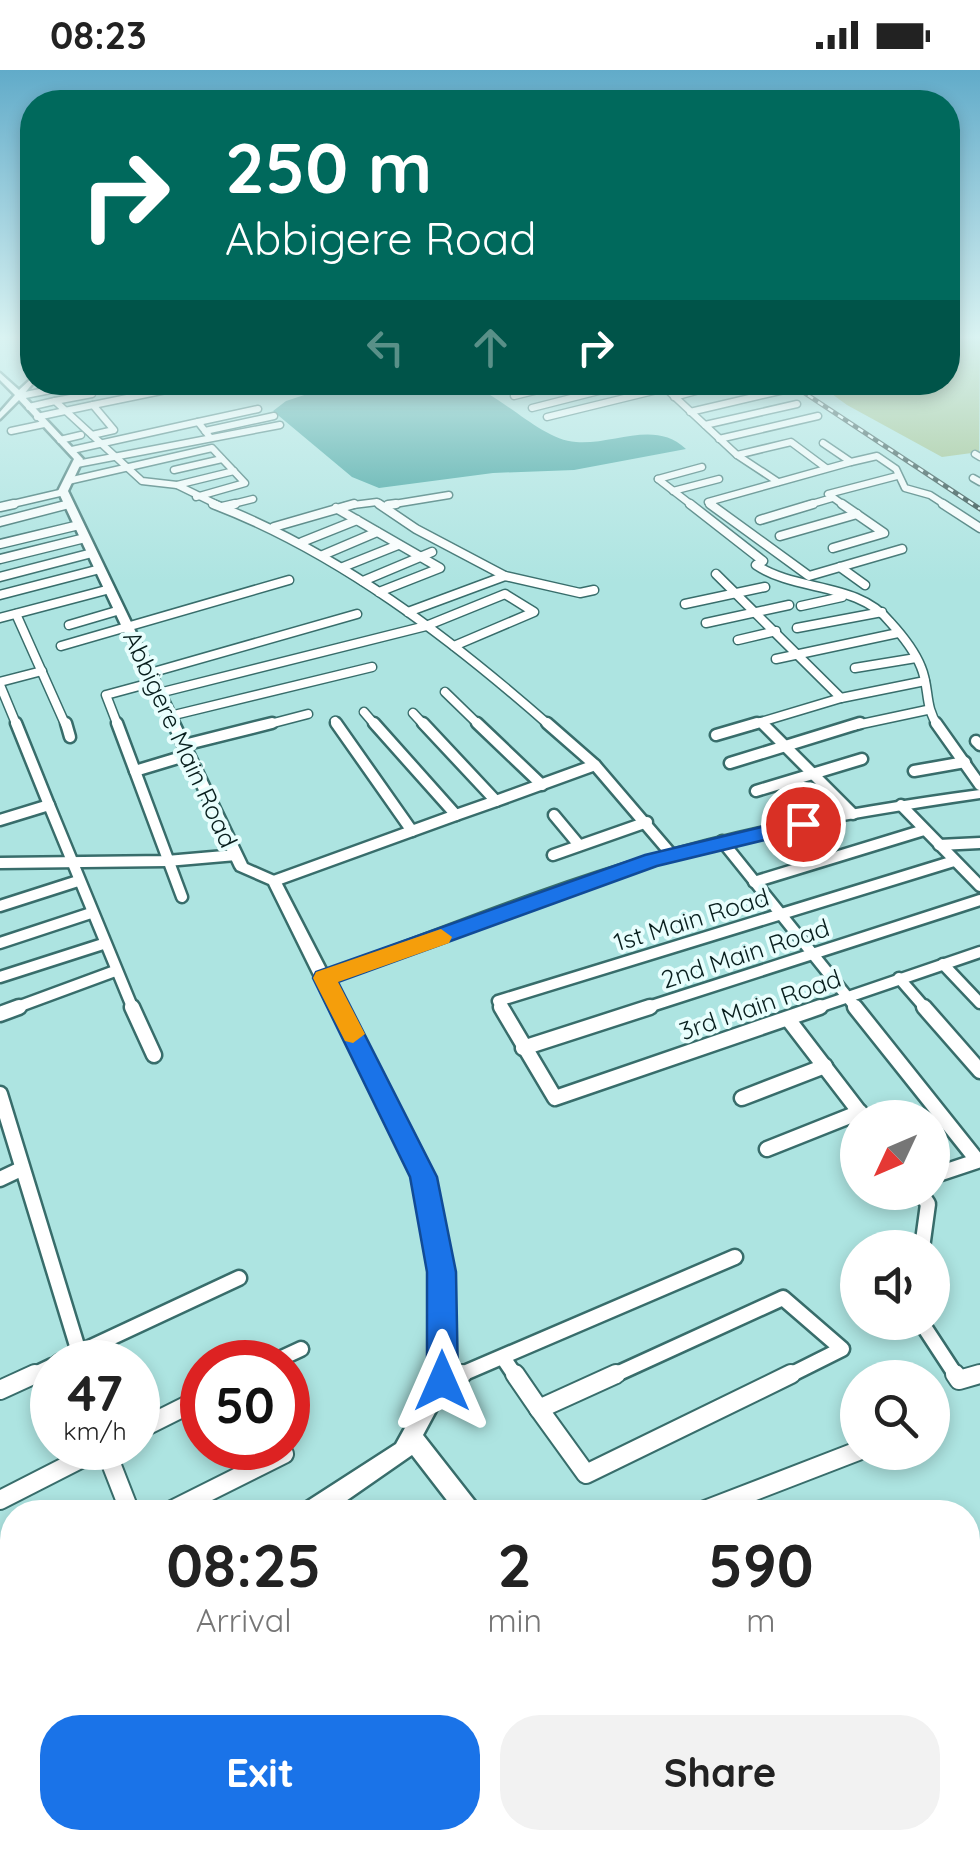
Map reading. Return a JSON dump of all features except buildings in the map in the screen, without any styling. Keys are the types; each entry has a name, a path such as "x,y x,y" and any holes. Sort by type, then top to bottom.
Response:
{"main road":[{"path":"38,418 70,451 67,493"},
{"name":"Abbigere Main Road","path":"67,493 236,855 242,866 274,881 423,1177 442,1272 442,1381 403,1451 329,1500"},
{"path":"324,978 672,854 853,814 980,794"},
{"path":"412,1436 460,1500"}],"street":[{"path":"11,431 16,418"},
{"path":"74,418 142,481 177,484 234,471"},
{"path":"92,435 114,430 104,418"},
{"path":"70,451 216,418"},
{"path":"70,451 114,455 266,418"},
{"path":"696,418 738,455 778,482"},
{"path":"705,426 738,418"},
{"path":"719,439 809,418"},
{"path":"198,422 213,440 280,425"},
{"path":"744,433 767,448"},
{"path":"70,451 81,434"},
{"path":"738,455 792,442 826,468"},
{"path":"823,443 850,462"},
{"path":"0,522 128,467 212,448 245,483 196,497"},
{"path":"691,508 877,456 896,469 905,488 930,495 980,528"},
{"path":"174,470 222,459"},
{"path":"702,467 658,479 760,564 793,584 850,595 882,612 916,658 925,681 926,710 980,784"},
{"path":"833,548 884,532 832,498 831,492 896,476"},
{"path":"672,491 718,479"},
{"path":"177,484 196,497 302,542 454,646 595,765 672,854"},
{"path":"0,508 67,493"},
{"path":"274,527 362,502 388,505 449,495"},
{"path":"760,520 832,498"},
{"path":"222,507 252,499"},
{"path":"708,502 810,576 902,550"},
{"path":"388,505 416,529 505,576 580,594 594,590"},
{"path":"336,508 440,568 379,592"},
{"path":"780,536 856,514"},
{"path":"302,542 358,520"},
{"path":"322,555 377,532"},
{"path":"0,544 86,539"},
{"path":"0,558 86,539"},
{"path":"0,577 43,566 86,539"},
{"path":"343,567 398,545"},
{"path":"362,581 432,552"},
{"path":"43,566 53,581"},
{"path":"840,568 865,584"},
{"path":"0,595 100,569"},
{"path":"716,574 841,698"},
{"path":"408,612 505,576"},
{"path":"61,646 289,580"},
{"path":"685,604 793,584"},
{"path":"0,618 110,589"},
{"path":"154,683 270,666 426,626 505,594 534,612 454,646"},
{"path":"801,606 850,595"},
{"path":"706,623 789,606"},
{"path":"69,625 120,610"},
{"path":"797,628 882,612"},
{"path":"16,614 70,736"},
{"path":"182,897 106,695 154,683 357,614"},
{"path":"738,640 776,631"},
{"path":"776,659 898,633"},
{"path":"855,668 916,658"},
{"path":"270,666 282,689"},
{"path":"170,716 372,666"},
{"path":"42,671 0,684 114,971 154,1056"},
{"path":"716,735 841,698 925,681"},
{"path":"445,692 542,785"},
{"path":"730,764 866,720 926,710"},
{"path":"364,712 456,815"},
{"path":"414,713 496,800"},
{"path":"134,771 186,750 308,714"},
{"path":"335,722 412,831"},
{"path":"761,722 853,814"},
{"path":"756,791 862,759"},
{"path":"914,771 964,762"},
{"path":"274,881 595,765"},
{"path":"0,820 49,805"},
{"path":"901,805 980,886"},
{"path":"554,815 580,846"},
{"path":"553,854 647,822"},
{"path":"754,882 924,830"},
{"path":"722,841 979,1160 950,1170"},
{"path":"939,845 980,844"},
{"path":"0,863 167,862 236,855"},
{"name":"1st Main Road","path":"523,1048 498,1001 954,860"},
{"path":"0,906 78,881"},
{"name":"2nd Main Road","path":"523,1048 980,900"},
{"path":"0,943 91,914"},
{"path":"0,977 104,944"},
{"name":"3rd Main Road","path":"523,1048 555,1098 980,952"},
{"path":"943,964 980,1004"},
{"path":"0,1014 114,971"},
{"path":"899,978 980,1071"},
{"path":"788,1018 851,1100"},
{"path":"742,1098 825,1066"},
{"path":"0,1094 74,1340"},
{"path":"768,1148 840,1123"},
{"path":"0,1178 21,1169"},
{"path":"442,1381 504,1360 734,1257"},
{"path":"116,1340 239,1278"},
{"path":"504,1360 586,1474 842,1349 783,1298 539,1408"},
{"path":"933,1340 960,1380 980,1374"},
{"path":"0,1390 30,1376"},
{"path":"734,1500 840,1457"},
{"path":"0,1500 60,1470"},
{"path":"113,1470 125,1500"},
{"path":"192,1500 252,1470"}],"green space":[{"path":"871,418 979,418 979,452 942,457"}],"water":[{"path":"281,418 524,418 548,433 576,442 648,434 674,440 686,449 574,470 493,473 379,488 352,477"}],"railway":[{"path":"843,418 980,509"}],"slow traffic":[{"path":"353,1034 324,978 441,937"}],"route":[{"path":"442,1381 442,1272 423,1177 324,978 652,860 803,824"}]}
